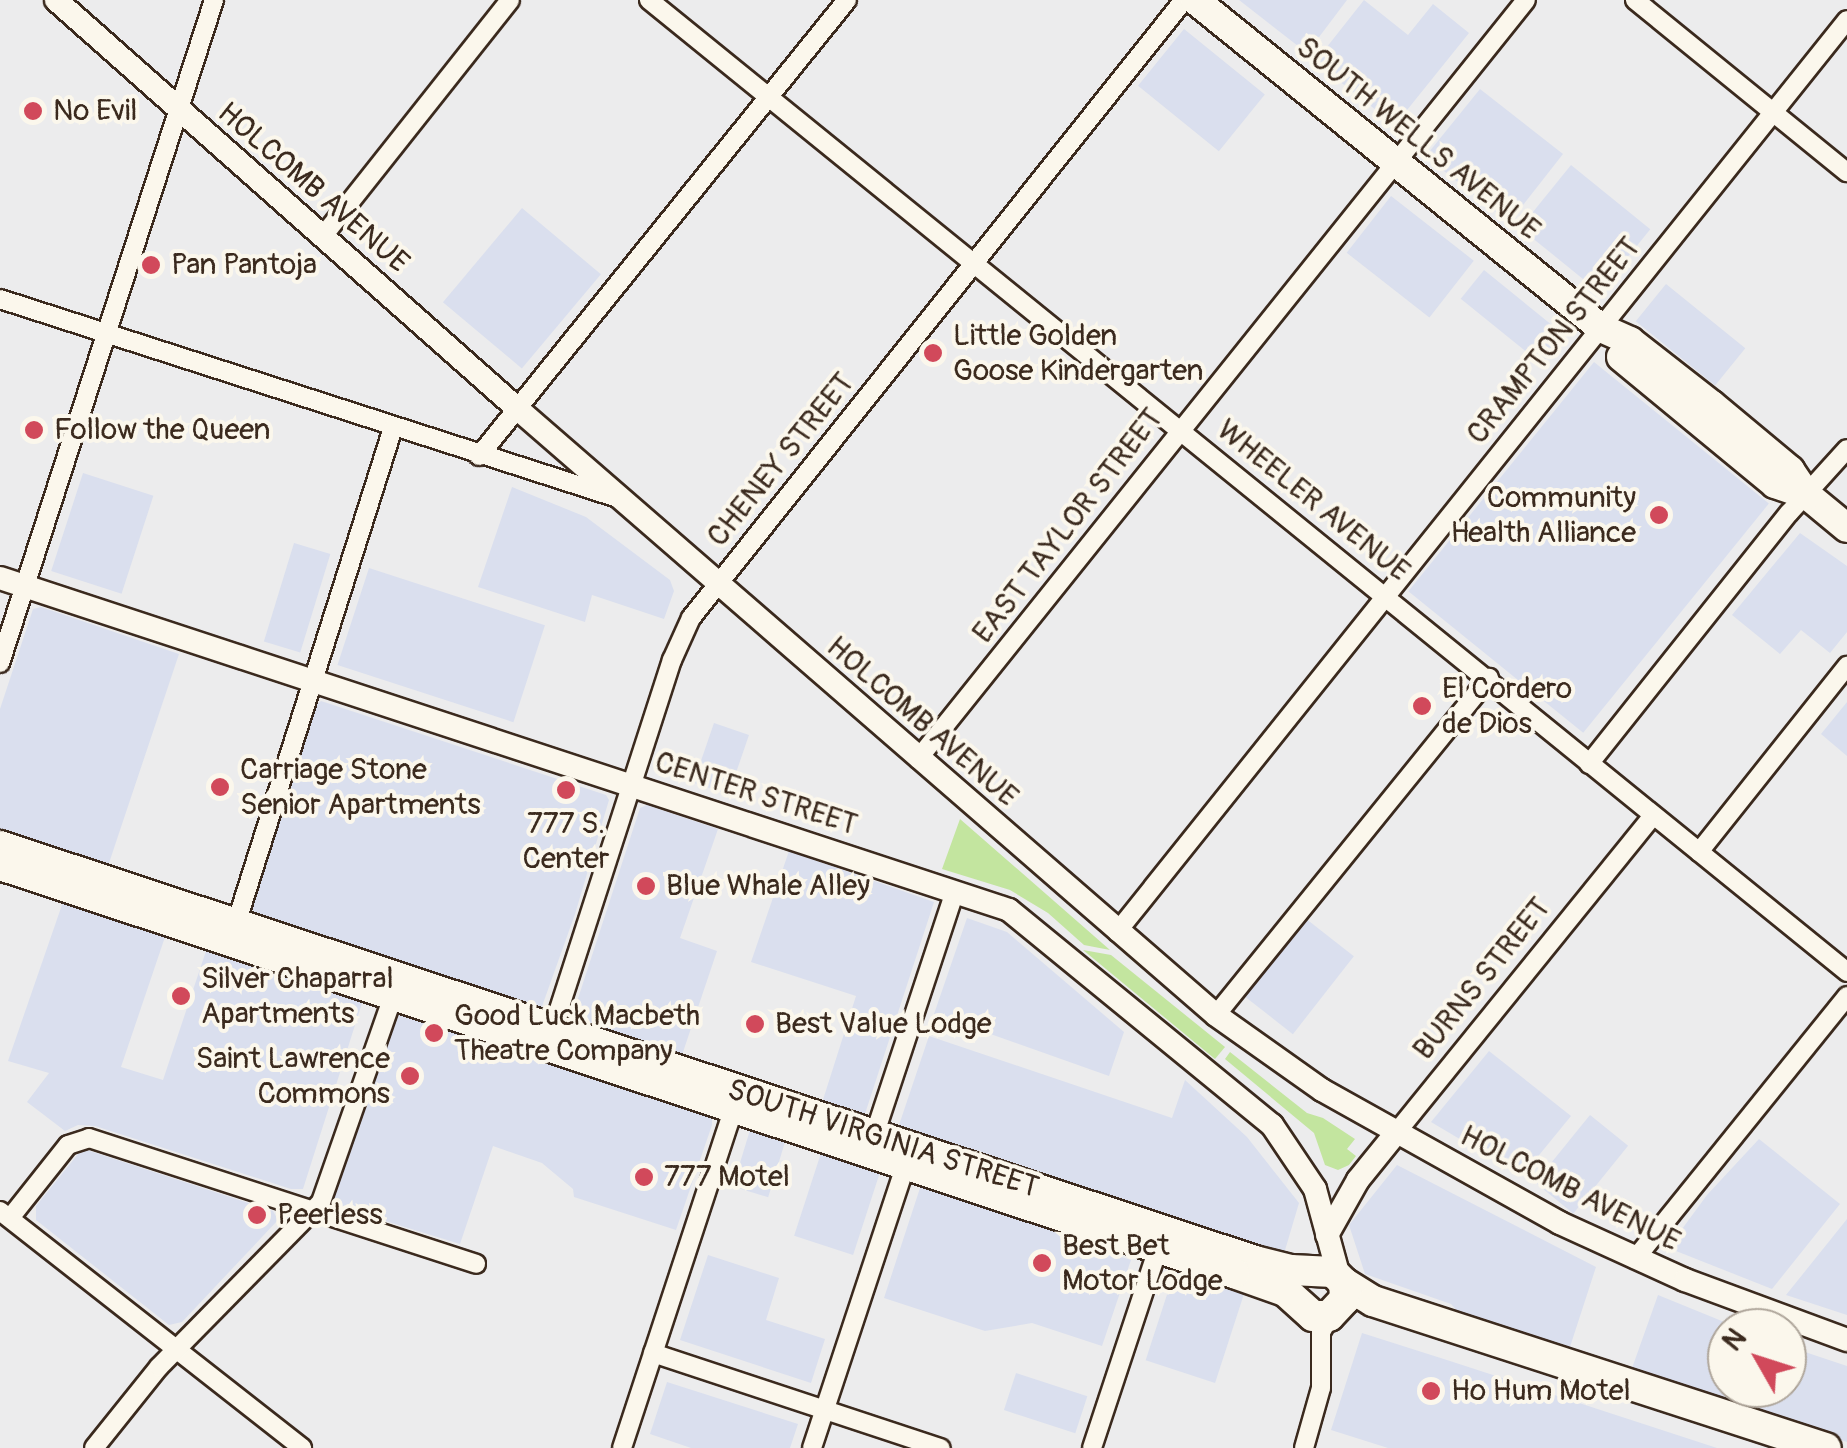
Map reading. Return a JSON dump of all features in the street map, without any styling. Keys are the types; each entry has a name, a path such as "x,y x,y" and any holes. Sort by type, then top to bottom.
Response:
{"main road":[{"name":"SOUTH WELLS AVENUE","path":"1195,0 1601,328 1630,340 1712,405 1790,470 1806,496 1847,528"},
{"name":"SOUTH VIRGINIA STREET","path":"0,846 394,996 473,1012 542,1035 553,1028 906,1164 1285,1291 1300,1304 1299,1283 1370,1300 1826,1448"},
{"name":"SOUTH VIRGINIA STREET","path":"0,865 233,934 747,1103 874,1136 1255,1261 1333,1292 1385,1322 1762,1448"}],"street":[{"name":"HOLCOMB AVENUE","path":"56,0 620,499 1216,1015 1322,1090 1514,1199 1634,1259 1847,1340"},
{"path":"0,663 214,0"},
{"path":"323,236 510,0"},
{"name":"WHEELER AVENUE","path":"648,0 1847,972"},
{"path":"478,456 847,0"},
{"name":"CHENEY STREET","path":"553,1028 678,643 717,583 1184,0"},
{"name":"EAST TAYLOR STREET","path":"918,759 1526,0"},
{"path":"1635,0 1847,172"},
{"name":"CRAMPTON STREET","path":"1117,932 1847,20"},
{"path":"0,299 620,499"},
{"path":"233,934 393,428"},
{"path":"1589,764 1847,448"},
{"name":"CENTER STREET","path":"0,578 1009,910 1261,1114 1306,1172 1319,1199 1333,1292"},
{"path":"1699,852 1847,666"},
{"path":"1216,1015 1489,678"},
{"name":"BURNS STREET","path":"1327,1235 1358,1180 1653,816"},
{"path":"874,1136 955,891"},
{"path":"94,1448 177,1350 314,1211 325,1194 394,996"},
{"path":"1634,1259 1847,996"},
{"path":"622,1448 653,1353 747,1103"},
{"path":"302,1448 5,1214 68,1145 86,1138 476,1264"},
{"path":"812,1448 906,1164"},
{"path":"1306,1172 1337,1184 1358,1180"},
{"path":"1092,1448 1158,1248"},
{"path":"1304,1448 1321,1388 1321,1332 1333,1292"},
{"path":"653,1353 941,1448"}],"shaded area":[{"path":"1239,0 1347,0 1307,53"},
{"path":"1364,0 1408,35 1433,4 1469,33 1395,125 1315,62"},
{"path":"1184,29 1265,94 1219,151 1138,86"},
{"path":"1480,89 1563,154 1509,223 1429,159 1429,152"},
{"path":"1571,165 1650,229 1599,292 1520,228"},
{"path":"1391,196 1474,261 1429,317 1347,253"},
{"path":"522,208 601,274 522,368 443,302"},
{"path":"1484,270 1565,335 1542,364 1461,299"},
{"path":"1666,284 1745,348 1715,385 1636,321"},
{"path":"1594,362 1769,504 1583,733 1408,591"},
{"path":"83,473 153,496 122,594 51,571"},
{"path":"512,487 586,517 670,580 674,591 664,619 592,595 585,622 478,587"},
{"path":"1800,533 1847,566 1847,632 1830,653 1801,630 1780,654 1732,615"},
{"path":"294,543 330,554 300,653 264,641"},
{"path":"369,568 545,625 513,722 337,665"},
{"path":"41,607 179,654 106,872 0,838 0,709 33,609"},
{"path":"321,701 606,795 609,800 575,914 540,1012 254,918 252,899 314,707"},
{"path":"1847,702 1847,756 1821,734"},
{"path":"714,723 749,735 728,795 693,783"},
{"path":"647,805 718,829 680,938 717,951 680,1061 571,1020 640,808"},
{"path":"789,851 934,902 864,1117 821,1106 856,996 751,962"},
{"path":"64,899 166,934 121,1067 163,1080 207,948 363,1000 303,1189 291,1189 95,1126 78,1125 65,1131 27,1102 49,1073 8,1061"},
{"path":"967,918 1007,932 1124,1032 1109,1076 934,1014"},
{"path":"1305,918 1354,956 1293,1034 1244,996"},
{"path":"399,1013 712,1113 712,1125 676,1230 574,1197 573,1189 542,1163 493,1146 460,1244 340,1207 334,1198 392,1019"},
{"path":"929,1036 1172,1118 1185,1080 1247,1137 1299,1203 1283,1257 905,1131 899,1125"},
{"path":"1489,1051 1571,1116 1522,1176 1431,1122"},
{"path":"1590,1115 1628,1146 1573,1213 1535,1183"},
{"path":"750,1130 785,1141 768,1197 733,1186"},
{"path":"1759,1139 1840,1204 1772,1289 1676,1251 1671,1244 1707,1195"},
{"path":"87,1150 273,1211 278,1220 182,1322 169,1325 36,1220 36,1206 78,1154"},
{"path":"821,1153 880,1172 853,1255 794,1236"},
{"path":"1397,1165 1596,1267 1569,1350 1459,1313 1451,1304 1365,1274 1349,1225"},
{"path":"921,1185 1063,1232 1061,1238 1131,1260 1102,1346 1032,1323 985,1331 884,1298"},
{"path":"1847,1219 1847,1315 1786,1295 1835,1234"},
{"path":"708,1255 779,1278 766,1320 825,1339 811,1383 680,1340"},
{"path":"1175,1270 1244,1293 1215,1383 1146,1360"},
{"path":"1658,1295 1707,1315 1707,1396 1631,1371"},
{"path":"1362,1333 1717,1448 1388,1448 1331,1430"},
{"path":"1807,1353 1847,1366 1847,1442 1744,1408 1807,1408"},
{"path":"1016,1373 1087,1396 1075,1433 1004,1410"},
{"path":"667,1382 798,1424 790,1448 691,1448 650,1434"}],"green space":[{"path":"960,819 1110,950 1084,945 1048,913 1010,890 942,869"},
{"path":"1083,950 1111,955 1225,1047 1215,1059"},
{"path":"1230,1052 1307,1113 1323,1118 1355,1139 1347,1149 1356,1156 1349,1165 1338,1170 1325,1165 1314,1133 1225,1059"}],"place":[{"name":"No Evil","path":"33,111"},
{"name":"Pan Pantoja","path":"151,265"},
{"name":"Little Golden Goose Kindergarten","path":"933,353"},
{"name":"Follow the Queen","path":"34,430"},
{"name":"Community Health Alliance","path":"1659,515"},
{"name":"El Cordero de Dios","path":"1422,706"},
{"name":"Carriage Stone Senior Apartments","path":"220,787"},
{"name":"777 S. Center","path":"566,790"},
{"name":"Blue Whale Alley","path":"646,886"},
{"name":"Silver Chaparral Apartments","path":"181,996"},
{"name":"Best Value Lodge","path":"755,1024"},
{"name":"Good Luck Macbeth Theatre Company","path":"434,1033"},
{"name":"Saint Lawrence Commons","path":"410,1076"},
{"name":"777 Motel","path":"644,1177"},
{"name":"Peerless","path":"257,1215"},
{"name":"Best Bet Motor Lodge","path":"1042,1263"},
{"name":"Ho Hum Motel","path":"1431,1391"}]}
